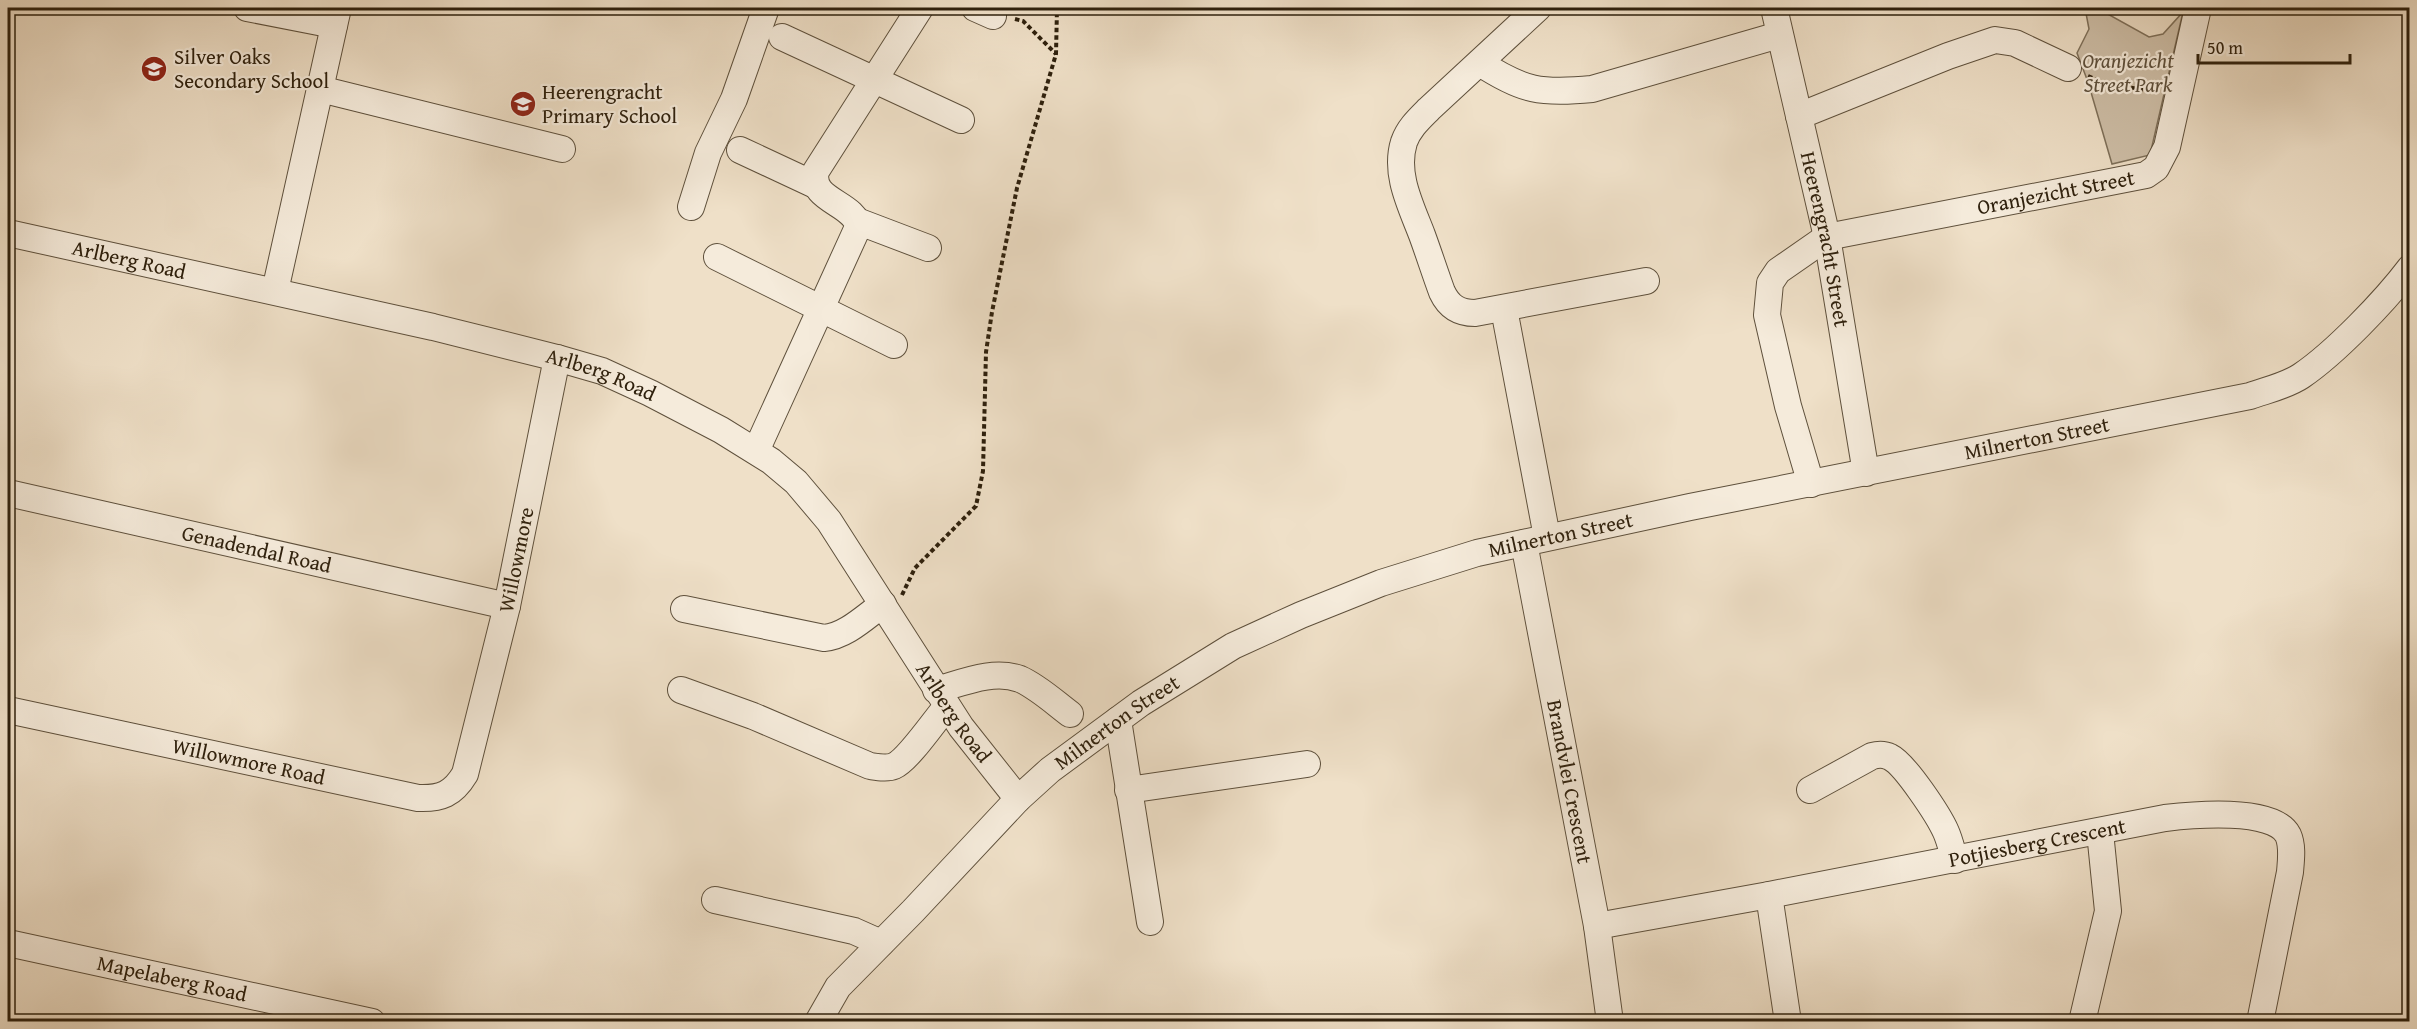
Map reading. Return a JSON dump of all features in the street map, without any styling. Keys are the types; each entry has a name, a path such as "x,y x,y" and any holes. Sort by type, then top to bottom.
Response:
{"street":[{"path":"247,8 336,16 275,291"},
{"path":"691,207 708,153 734,99 766,8"},
{"path":"815,185 814,179 820,165 920,8"},
{"path":"1538,8 1497,43 1480,63 1413,125 1404,142 1401,174 1445,299 1458,311 1466,313 1504,309 1646,281"},
{"name":"Heerengracht Street","path":"1774,8 1827,237 1866,473"},
{"name":"Oranjezicht Street","path":"1827,237 2146,175 2156,168 2164,156 2198,8"},
{"path":"1480,63 1519,85 1541,92 1562,92 1592,89 1779,35"},
{"path":"782,37 962,120"},
{"path":"1799,116 1948,56 1995,40 2015,43 2068,68"},
{"path":"320,89 562,149"},
{"path":"740,150 815,185 857,222 928,248"},
{"path":"756,451 857,229 857,222"},
{"name":"Arlberg Road","path":"8,232 433,327 557,358 602,372 650,393 756,451 796,482 829,521 961,727 1018,799"},
{"path":"1811,484 1774,353 1767,303 1770,283 1778,271 1827,237"},
{"path":"717,257 894,345"},
{"name":"Milnerton Street","path":"818,1022 838,987 1018,799 1050,770 1118,720 1233,646 1301,615 1433,565 1535,540 2184,410 2250,396 2278,387 2300,377 2323,358 2372,310 2409,268"},
{"name":"Brandvlei Crescent","path":"1504,309 1535,540 1597,926 1610,1022"},
{"name":"Willowmore","path":"469,759 507,606 557,358"},
{"name":"Genadendal Road","path":"8,493 507,606"},
{"path":"684,609 824,638 843,633 887,610"},
{"path":"681,690 753,716 870,766 881,768 893,766 903,759 942,698 988,676 1018,679 1034,687 1070,714"},
{"name":"Willowmore Road","path":"8,710 418,798 442,797 452,792 465,774 469,759"},
{"path":"1118,720 1150,922"},
{"path":"1810,790 1872,756 1883,754 1890,757 1898,762 1930,805 1946,832 1955,860"},
{"path":"1128,790 1307,764"},
{"name":"Potjiesberg Crescent","path":"1597,926 1955,860 2165,818 2198,814 2254,818 2278,825 2284,830 2290,842 2290,872 2260,1022"},
{"path":"2082,1022 2108,911 2100,832"},
{"path":"1769,895 1788,1022"},
{"path":"715,900 854,931 881,943"},
{"name":"Mapelaberg Road","path":"8,943 372,1022"}],"path":[{"path":"887,610 915,568 976,506 983,471 986,351 992,312 1017,188 1056,54 1057,8"},
{"path":"984,12 1023,21 1056,54"},
{"path":"2068,68 2103,82 2179,95"}],"green space":[{"name":"Oranjezicht Street Park","path":"2085,8 2097,8 2149,37 2163,34 2183,12 2150,155 2112,164 2077,53 2089,29"}],"place":[{"name":"Silver Oaks Secondary School","path":"154,69"},
{"name":"Heerengracht Primary School","path":"523,104"}]}
